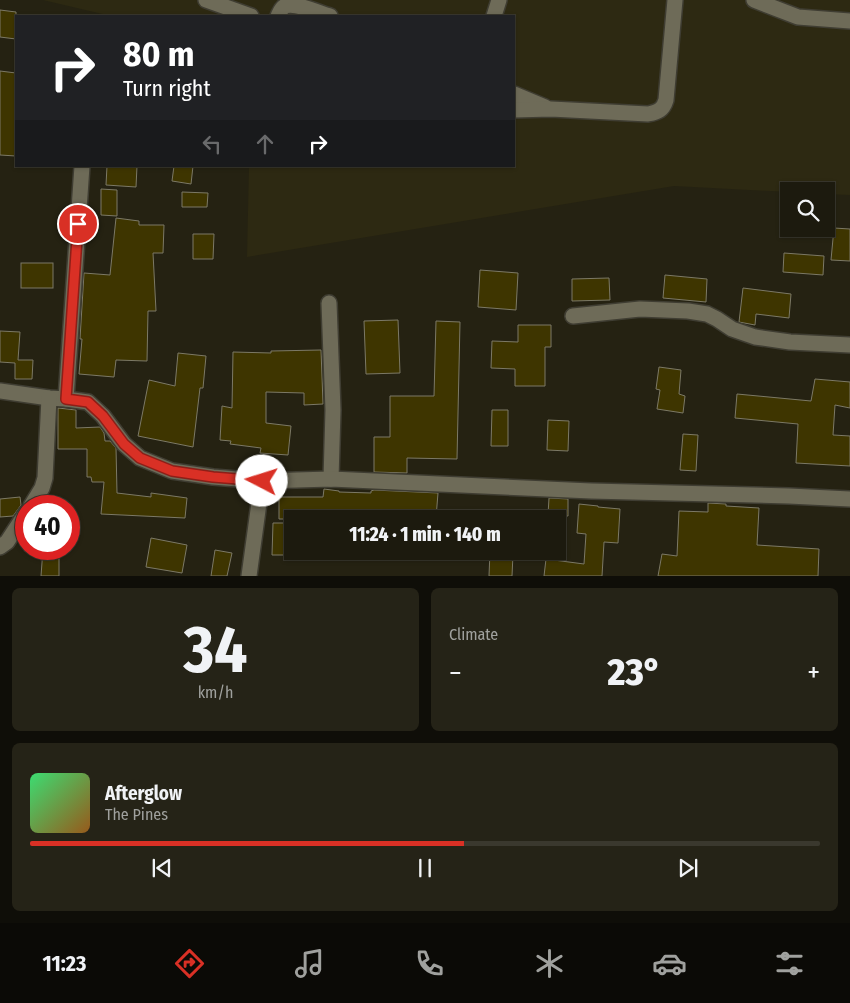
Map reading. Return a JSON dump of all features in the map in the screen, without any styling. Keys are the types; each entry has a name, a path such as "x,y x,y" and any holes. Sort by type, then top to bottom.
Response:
{"street":[{"path":"206,0 248,15"},
{"path":"494,15 499,0"},
{"path":"515,110 551,109 648,114 661,110 666,100 675,0"},
{"path":"754,0 798,17 850,21"},
{"path":"278,15 285,6 295,5 327,15"},
{"path":"515,94 551,109"},
{"path":"66,399 82,167"},
{"path":"329,303 333,410 331,479"},
{"path":"573,316 640,309 688,311 706,314 732,329 755,337 790,342 850,345"},
{"path":"0,391 88,402 103,416 124,444 140,458 172,471 213,477 262,481 331,479 591,491 850,499"},
{"path":"38,495 45,478 48,398"},
{"path":"249,576 262,481"},
{"path":"0,547 7,542 15,530"}],"shaded area":[{"path":"43,0 850,0 850,195 835,194 835,182 780,182 780,192 674,186 247,257 249,167 515,167 515,15 107,15"}],"building":[{"path":"0,10 16,12 15,39 0,37"},
{"path":"0,71 15,73 15,156 0,155"},
{"path":"107,167 137,167 136,187 106,185"},
{"path":"174,167 193,167 191,184 172,181"},
{"path":"101,189 117,190 117,216 101,215"},
{"path":"182,192 208,193 207,207 182,207"},
{"path":"116,218 139,221 139,225 164,225 163,253 153,253 156,311 148,311 147,361 116,360 114,377 79,374 84,273 110,275"},
{"path":"835,228 850,229 850,261 831,260"},
{"path":"193,234 214,234 213,259 193,259"},
{"path":"784,253 824,256 823,275 783,272"},
{"path":"21,263 53,263 53,288 21,288"},
{"path":"480,270 518,273 516,310 478,307"},
{"path":"665,275 707,279 706,302 663,298"},
{"path":"609,278 610,300 572,301 572,279"},
{"path":"743,288 791,294 789,318 756,314 755,325 739,322"},
{"path":"398,320 400,373 366,374 364,321"},
{"path":"436,321 460,322 457,459 407,458 407,473 374,472 374,437 390,437 390,396 434,396"},
{"path":"518,325 551,325 551,347 545,347 545,386 515,386 515,369 491,368 492,341 518,342"},
{"path":"0,331 20,332 18,360 33,360 32,379 15,379 15,363 0,362"},
{"path":"321,350 323,404 304,405 304,393 266,392 266,423 291,426 288,455 260,453 261,448 230,444 231,441 220,440 222,406 232,408 233,352 271,353 271,351"},
{"path":"178,353 206,356 203,388 200,388 193,447 138,436 149,380 175,386"},
{"path":"659,367 681,370 679,394 685,396 683,413 657,409 660,390 656,389"},
{"path":"815,379 850,382 850,408 835,405 833,435 850,436 850,466 796,463 798,424 735,418 737,394 811,401"},
{"path":"58,408 76,410 76,428 100,427 104,433 105,441 110,441 116,448 117,493 151,497 151,493 187,498 185,518 101,514 104,482 92,482 91,477 87,477 87,449 58,449"},
{"path":"492,410 508,410 508,446 491,446"},
{"path":"548,420 569,421 568,451 547,450"},
{"path":"683,434 698,435 696,471 680,470"},
{"path":"324,489 339,492 371,493 374,490 438,493 437,510 284,510 284,519 279,519 279,497 323,497"},
{"path":"15,498 15,513 13,516 0,517 0,499"},
{"path":"549,498 568,499 568,516 566,516 566,510 548,510"},
{"path":"708,503 759,508 757,545 819,549 818,576 658,576 662,554 677,556 679,511 708,512"},
{"path":"579,504 620,509 618,543 604,542 602,576 544,576 546,560 584,564 586,534 577,533"},
{"path":"273,523 284,523 284,555 272,555"},
{"path":"151,538 187,545 182,573 146,567"},
{"path":"215,550 232,553 227,576 211,576"},
{"path":"42,560 59,560 59,576 41,576"},
{"path":"490,560 513,560 512,576 489,576"}],"route":[{"path":"78,224 66,399 88,402 103,416 124,444 140,458 172,471 262,481"}]}
